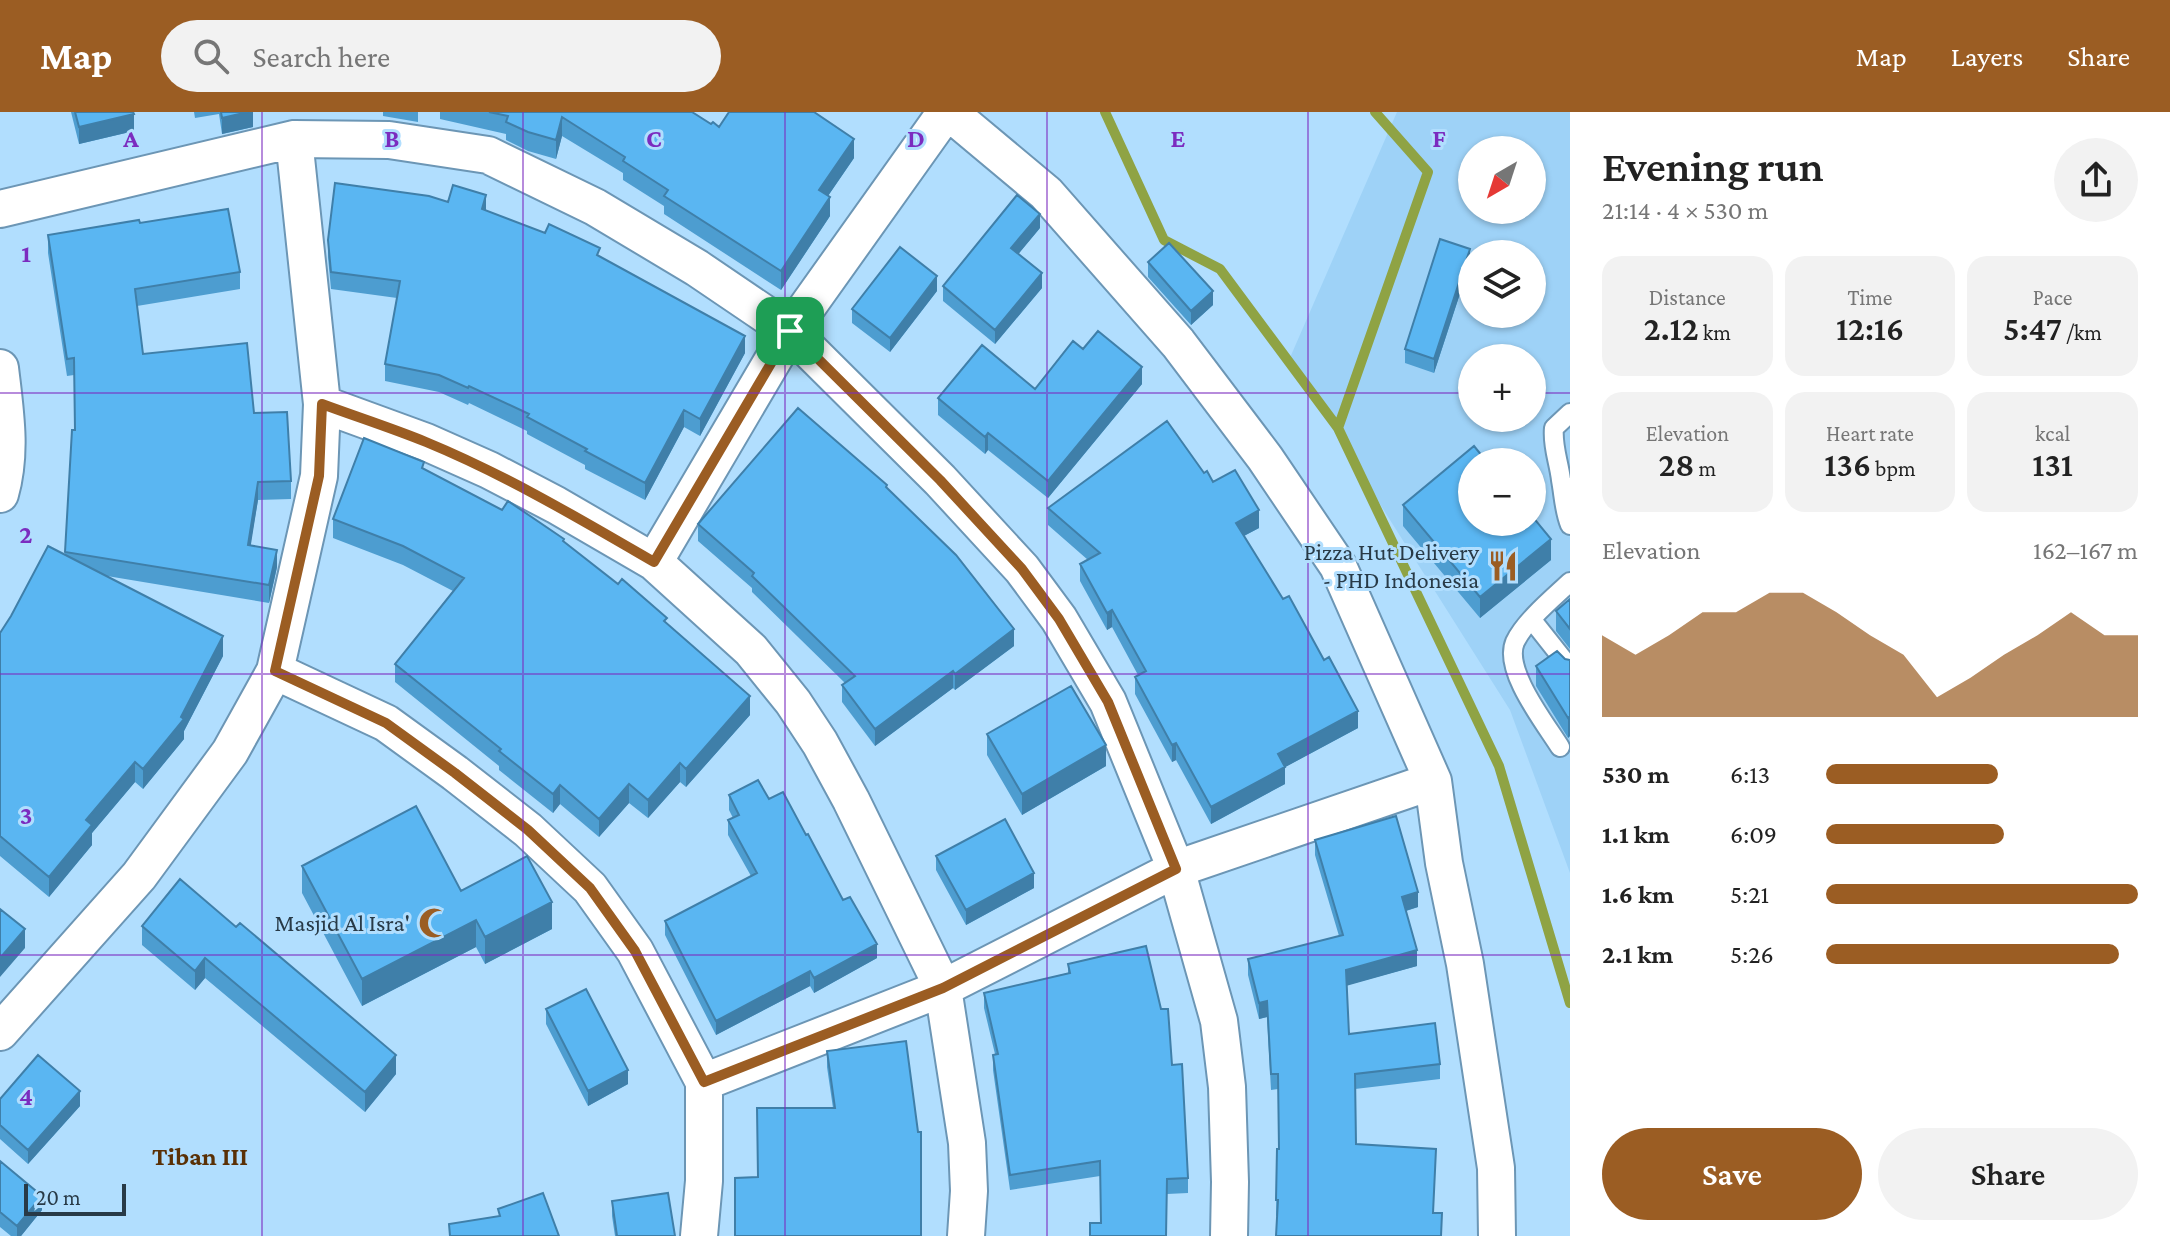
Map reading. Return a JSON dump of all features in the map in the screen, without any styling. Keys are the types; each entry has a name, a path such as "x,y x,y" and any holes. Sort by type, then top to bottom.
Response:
{"street":[{"path":"654,562 790,331 947,112 1046,193 1178,343 1265,458 1338,566 1433,781 1496,1168 1497,1236"},
{"path":"0,1032 139,876 230,752 275,671 319,476 322,404 294,139"},
{"path":"0,209 294,139 389,140 488,155 595,207 697,268 790,331 940,480 1022,569 1059,619 1108,702 1176,869 1219,1021 1227,1087 1229,1236"},
{"path":"0,368 7,420 7,457 0,494"},
{"path":"322,404 426,442 489,470 654,562 751,650 793,702 851,800 943,988 967,1143 969,1191 966,1236"},
{"path":"275,671 386,723 528,830 590,888 635,951 704,1082 704,1181 699,1236"},
{"path":"704,1082 943,988 1176,869 1433,781"}],"lane":[{"path":"1570,413 1554,428 1553,439 1570,525"},
{"path":"1560,747 1518,678 1512,662 1515,643 1532,620 1570,582"},
{"path":"1532,620 1570,668"}],"shaded area":[{"path":"1397,112 1570,112 1570,873 1510,710 1289,360"}],"building":[{"path":"75,112 133,112 134,114 79,127"},
{"path":"221,112 248,112 222,118"},
{"path":"489,112 692,112 719,127 729,112 814,112 854,139 819,190 830,197 781,271 664,196 668,190 623,161 625,157 562,117 556,140 506,122 508,116"},
{"path":"335,183 429,196 448,202 453,185 486,195 482,209 545,233 549,224 600,248 597,255 745,336 700,419 684,410 645,483 527,417 529,414 469,386 439,375 385,364 400,281 331,272 328,240"},
{"path":"1017,195 1040,214 1011,248 1042,273 995,330 943,286"},
{"path":"228,209 240,272 135,289 143,354 247,343 254,413 287,412 291,481 258,482 248,545 277,550 269,585 65,552 72,430 75,430 74,358 67,359 48,235"},
{"path":"1440,239 1458,245 1458,286 1434,359 1405,349"},
{"path":"1169,243 1213,291 1191,311 1148,262"},
{"path":"900,247 937,276 890,338 852,309"},
{"path":"1098,331 1142,367 1048,481 988,433 985,437 938,398 982,345 1035,389 1073,341 1083,349"},
{"path":"798,408 887,485 956,555 1014,629 875,729 842,685 855,676 752,576 754,573 698,524"},
{"path":"1167,421 1213,482 1235,470 1259,510 1236,523 1283,599 1289,596 1324,660 1329,657 1358,711 1278,754 1285,767 1211,807 1135,677 1146,671 1112,610 1107,613 1080,564 1100,553 1048,508"},
{"path":"364,438 424,462 422,468 502,510 508,501 564,539 618,584 622,579 667,618 664,621 750,696 686,769 680,763 648,800 629,784 599,819 560,785 553,794 395,664 464,578 403,546 333,519"},
{"path":"1458,459 1458,536 1546,536 1546,533 1551,539 1480,597 1403,505"},
{"path":"48,546 223,636 181,717 184,719 143,769 135,762 86,820 92,825 49,877 0,836 0,633"},
{"path":"1570,599 1570,629 1556,611"},
{"path":"1557,651 1570,660 1568,718 1536,666"},
{"path":"1071,686 1106,745 1022,794 987,734"},
{"path":"758,780 769,799 783,792 843,900 850,897 877,944 814,978 810,971 716,1021 665,921 757,873 728,820 739,815 729,795"},
{"name":"Masjid Al Isra'","path":"416,806 461,891 527,856 552,902 485,937 476,920 362,979 302,866"},
{"path":"1396,816 1418,892 1402,897 1417,950 1346,970 1349,1034 1435,1023 1440,1064 1355,1074 1356,1144 1436,1149 1433,1213 1442,1213 1441,1236 1276,1236 1278,1074 1271,1074 1267,1001 1259,1003 1248,959 1343,935 1315,840"},
{"path":"1005,819 1034,873 966,910 936,856"},
{"path":"180,879 236,927 240,923 396,1055 365,1092 205,958 195,971 142,926"},
{"path":"0,909 25,929 0,958"},
{"path":"1146,946 1161,1009 1168,1009 1172,1065 1182,1064 1188,1178 1167,1179 1166,1236 1090,1236 1090,1223 1101,1223 1100,1161 1010,1175 993,1055 998,1054 984,993 1070,973 1068,964"},
{"path":"586,989 628,1070 588,1091 546,1009"},
{"path":"906,1041 918,1132 921,1132 921,1236 735,1236 735,1178 758,1177 757,1108 835,1108 827,1051"},
{"path":"38,1055 80,1091 28,1150 0,1125 0,1099"},
{"path":"0,1161 42,1196 17,1226 0,1212"},
{"path":"543,1193 559,1236 450,1236 449,1224 500,1216 498,1209"},
{"path":"668,1193 675,1236 617,1236 612,1201"}],"waterway":[{"path":"1105,112 1164,240 1220,269 1338,428 1499,766 1570,1003"},
{"path":"1338,428 1428,172 1375,112"}],"place":[{"name":"Pizza Hut Delivery - PHD Indonesia","path":"1503,566"},
{"name":"Masjid Al Isra'","path":"434,923"}],"district":[{"name":"Tiban III","path":"200,1156"}],"route":[{"path":"790,331 940,480 1022,569 1059,619 1108,702 1176,869 943,988 704,1082 635,951 590,888 528,830 386,723 275,671 319,476 322,404 426,442 489,470 654,562 790,331"}]}
